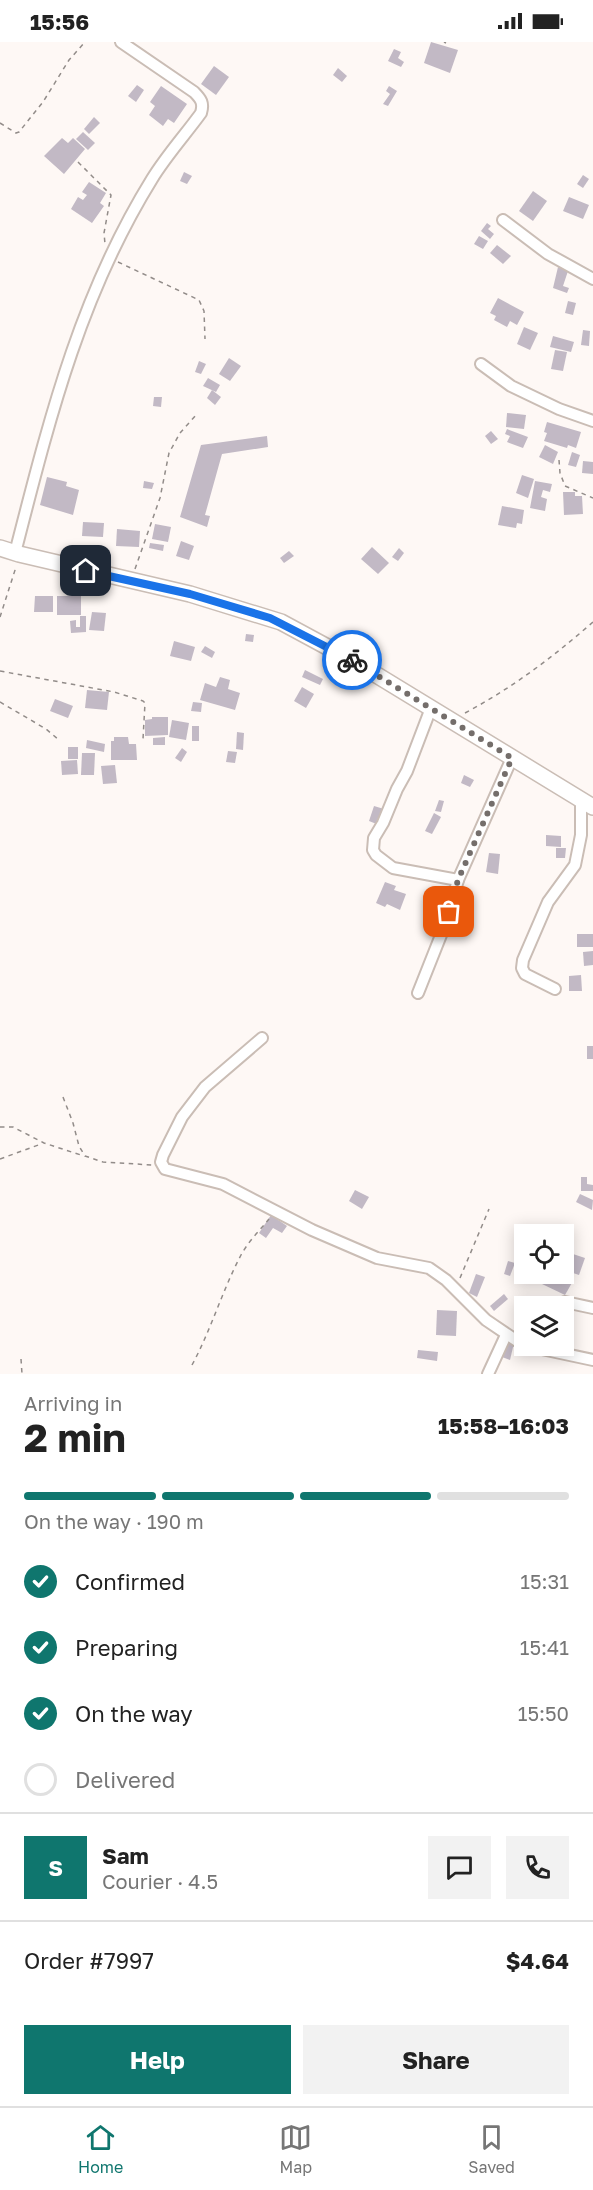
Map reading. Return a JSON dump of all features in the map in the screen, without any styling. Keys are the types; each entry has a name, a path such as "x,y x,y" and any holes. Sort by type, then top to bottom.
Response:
{"main road":[{"path":"0,548 131,582 190,594 280,622 357,663 587,804"}],"street":[{"path":"17,554 65,368 89,302 109,258 153,178 201,113 203,106 194,92 122,42"},
{"path":"503,220 548,254 593,279"},
{"path":"481,364 511,386 559,409 593,421"},
{"path":"431,708 407,771 374,838 373,850 393,868 458,880"},
{"path":"418,993 445,925 458,880 512,758"},
{"path":"555,989 525,974 522,963 548,902 575,865 587,804"},
{"path":"262,1038 205,1087 182,1117 163,1155 162,1166 171,1171 223,1184 275,1212 377,1258 429,1268 439,1274 486,1320 514,1340"},
{"path":"574,1304 593,1308"},
{"path":"488,1374 506,1335"},
{"path":"574,1356 593,1360"}],"path":[{"path":"0,123 10,131 19,132 43,102 69,60 85,42"},
{"path":"78,162 111,195 104,233 105,243"},
{"path":"109,258 199,300 204,312 205,339"},
{"path":"131,582 160,498 169,453 180,433 196,415"},
{"path":"559,460 564,484 593,498"},
{"path":"0,618 17,554"},
{"path":"451,720 499,695 593,622"},
{"path":"0,671 114,692 143,701 145,703 143,739"},
{"path":"0,702 46,729 59,740"},
{"path":"63,1097 79,1146 85,1156"},
{"path":"0,1127 13,1127 44,1143 104,1162 162,1166"},
{"path":"0,1159 44,1143"},
{"path":"456,1290 489,1209"},
{"path":"192,1365 207,1339 216,1310 242,1254 275,1212"},
{"path":"21,1359 22,1374"}],"building":[{"path":"431,42 458,50 450,73 424,63"},
{"path":"394,49 401,52 398,58 404,62 401,67 388,61"},
{"path":"214,66 229,77 216,95 201,84"},
{"path":"338,68 347,76 342,82 333,75"},
{"path":"137,85 144,90 136,102 128,96"},
{"path":"161,86 187,104 174,123 168,119 163,126 149,115 155,106 150,102"},
{"path":"389,86 397,91 388,106 383,104 390,94 386,91"},
{"path":"94,117 100,123 89,134 84,129"},
{"path":"83,132 95,143 88,150 76,139"},
{"path":"62,138 68,143 73,138 85,149 64,174 44,156"},
{"path":"184,172 192,176 187,184 180,181"},
{"path":"583,175 589,179 583,188 577,184"},
{"path":"89,182 106,193 100,203 104,206 92,223 71,209 78,197 83,200 87,195 82,192"},
{"path":"533,191 547,201 533,221 519,211"},
{"path":"569,197 589,205 583,219 563,211"},
{"path":"487,223 491,226 488,229 494,234 490,239 481,231"},
{"path":"479,236 488,241 483,249 474,244"},
{"path":"497,245 511,256 503,264 490,253"},
{"path":"558,267 568,271 563,286 569,288 567,293 553,288"},
{"path":"498,298 524,312 517,325 510,321 507,327 494,320 496,316 490,313"},
{"path":"568,301 576,303 573,315 565,313"},
{"path":"524,327 538,333 530,350 517,344"},
{"path":"583,330 590,331 589,346 581,345"},
{"path":"553,336 574,342 571,352 550,347"},
{"path":"555,350 567,352 563,371 551,369"},
{"path":"229,358 241,366 230,381 219,374"},
{"path":"199,361 206,364 201,374 195,372"},
{"path":"208,378 220,385 216,392 203,386"},
{"path":"212,390 221,397 215,405 207,398"},
{"path":"154,397 162,397 161,407 153,406"},
{"path":"507,413 526,415 524,429 506,427"},
{"path":"547,422 581,432 576,448 568,445 567,448 544,441"},
{"path":"507,429 528,437 523,448 507,442 510,436 505,434"},
{"path":"491,431 498,439 491,444 485,436"},
{"path":"267,436 268,447 222,454 205,515 210,516 207,527 180,517 201,445"},
{"path":"545,445 558,452 553,464 539,457"},
{"path":"572,452 580,455 576,467 568,465"},
{"path":"583,461 593,462 593,474 582,473"},
{"path":"522,475 534,479 528,498 516,493"},
{"path":"47,477 67,482 66,486 79,490 73,515 40,505"},
{"path":"144,481 154,483 152,489 143,488"},
{"path":"535,481 552,484 550,492 543,490 541,497 547,499 545,511 530,508"},
{"path":"563,492 575,492 575,496 582,496 583,514 564,515"},
{"path":"502,506 524,510 522,524 517,523 516,528 498,525"},
{"path":"83,522 104,523 103,537 82,536"},
{"path":"155,524 171,527 168,542 152,539"},
{"path":"117,529 140,531 139,547 116,546"},
{"path":"181,541 194,546 189,560 176,556"},
{"path":"150,543 164,545 163,551 149,548"},
{"path":"372,547 389,563 378,574 361,559"},
{"path":"399,548 404,553 398,561 392,557"},
{"path":"289,551 294,556 284,563 280,558"},
{"path":"35,596 53,596 53,612 34,612"},
{"path":"57,596 81,596 81,615 57,615"},
{"path":"92,612 106,613 104,631 89,630"},
{"path":"80,616 86,616 86,632 71,633 70,621 76,620 76,627 80,627"},
{"path":"246,634 254,635 253,642 245,641"},
{"path":"174,641 195,647 191,661 170,656"},
{"path":"205,646 215,652 212,658 201,652"},
{"path":"305,670 323,679 320,685 302,677"},
{"path":"220,677 230,680 228,689 240,693 235,710 200,700 205,683 216,687"},
{"path":"302,687 314,694 306,708 294,701"},
{"path":"87,690 109,692 107,710 85,708"},
{"path":"55,699 73,706 68,718 50,711"},
{"path":"193,702 202,703 201,712 191,711"},
{"path":"152,717 168,717 168,735 145,736 145,720 152,719"},
{"path":"172,720 189,723 186,740 169,737"},
{"path":"192,726 199,726 199,741 192,741"},
{"path":"237,732 244,733 243,750 236,749"},
{"path":"114,737 128,737 129,744 136,744 137,760 111,760 111,741 114,741"},
{"path":"165,737 165,745 153,745 153,738"},
{"path":"87,740 105,744 104,752 86,748"},
{"path":"68,747 78,747 78,759 68,759"},
{"path":"182,748 187,752 181,762 175,758"},
{"path":"228,751 237,752 235,763 226,762"},
{"path":"82,753 95,753 94,775 81,775"},
{"path":"77,760 78,774 62,775 61,761"},
{"path":"115,765 117,783 103,784 101,766"},
{"path":"464,775 474,780 470,787 461,783"},
{"path":"439,800 444,801 441,812 435,811"},
{"path":"374,806 384,809 379,825 369,821"},
{"path":"434,813 441,817 432,834 425,831"},
{"path":"546,835 561,836 561,847 546,846"},
{"path":"556,848 566,848 565,858 556,858"},
{"path":"489,853 500,854 498,874 486,872"},
{"path":"385,882 396,886 394,890 406,894 400,910 387,904 385,907 376,903"},
{"path":"577,934 593,934 593,947 577,947"},
{"path":"593,951 593,965 584,966 583,952"},
{"path":"581,975 582,991 569,991 569,976"},
{"path":"587,1046 593,1046 593,1059 587,1059"},
{"path":"581,1177 587,1177 587,1184 593,1185 593,1191 581,1191"},
{"path":"355,1190 369,1197 362,1209 349,1201"},
{"path":"580,1194 593,1200 592,1210 576,1202"},
{"path":"271,1215 287,1226 282,1233 273,1228 266,1238 259,1233"},
{"path":"574,1254 585,1258 579,1275 574,1273"},
{"path":"508,1261 514,1263 510,1276 504,1274"},
{"path":"476,1274 485,1277 477,1297 469,1293"},
{"path":"542,1284 571,1284 565,1295"},
{"path":"504,1294 508,1299 494,1311 490,1306"},
{"path":"437,1310 457,1311 456,1336 436,1335"},
{"path":"506,1340 514,1343 510,1360 502,1357"},
{"path":"418,1350 438,1352 437,1361 417,1358"}],"way so far":[{"path":"352,660 512,758 458,880 449,912"}],"route":[{"path":"86,571 190,594 270,618 352,660"}]}
